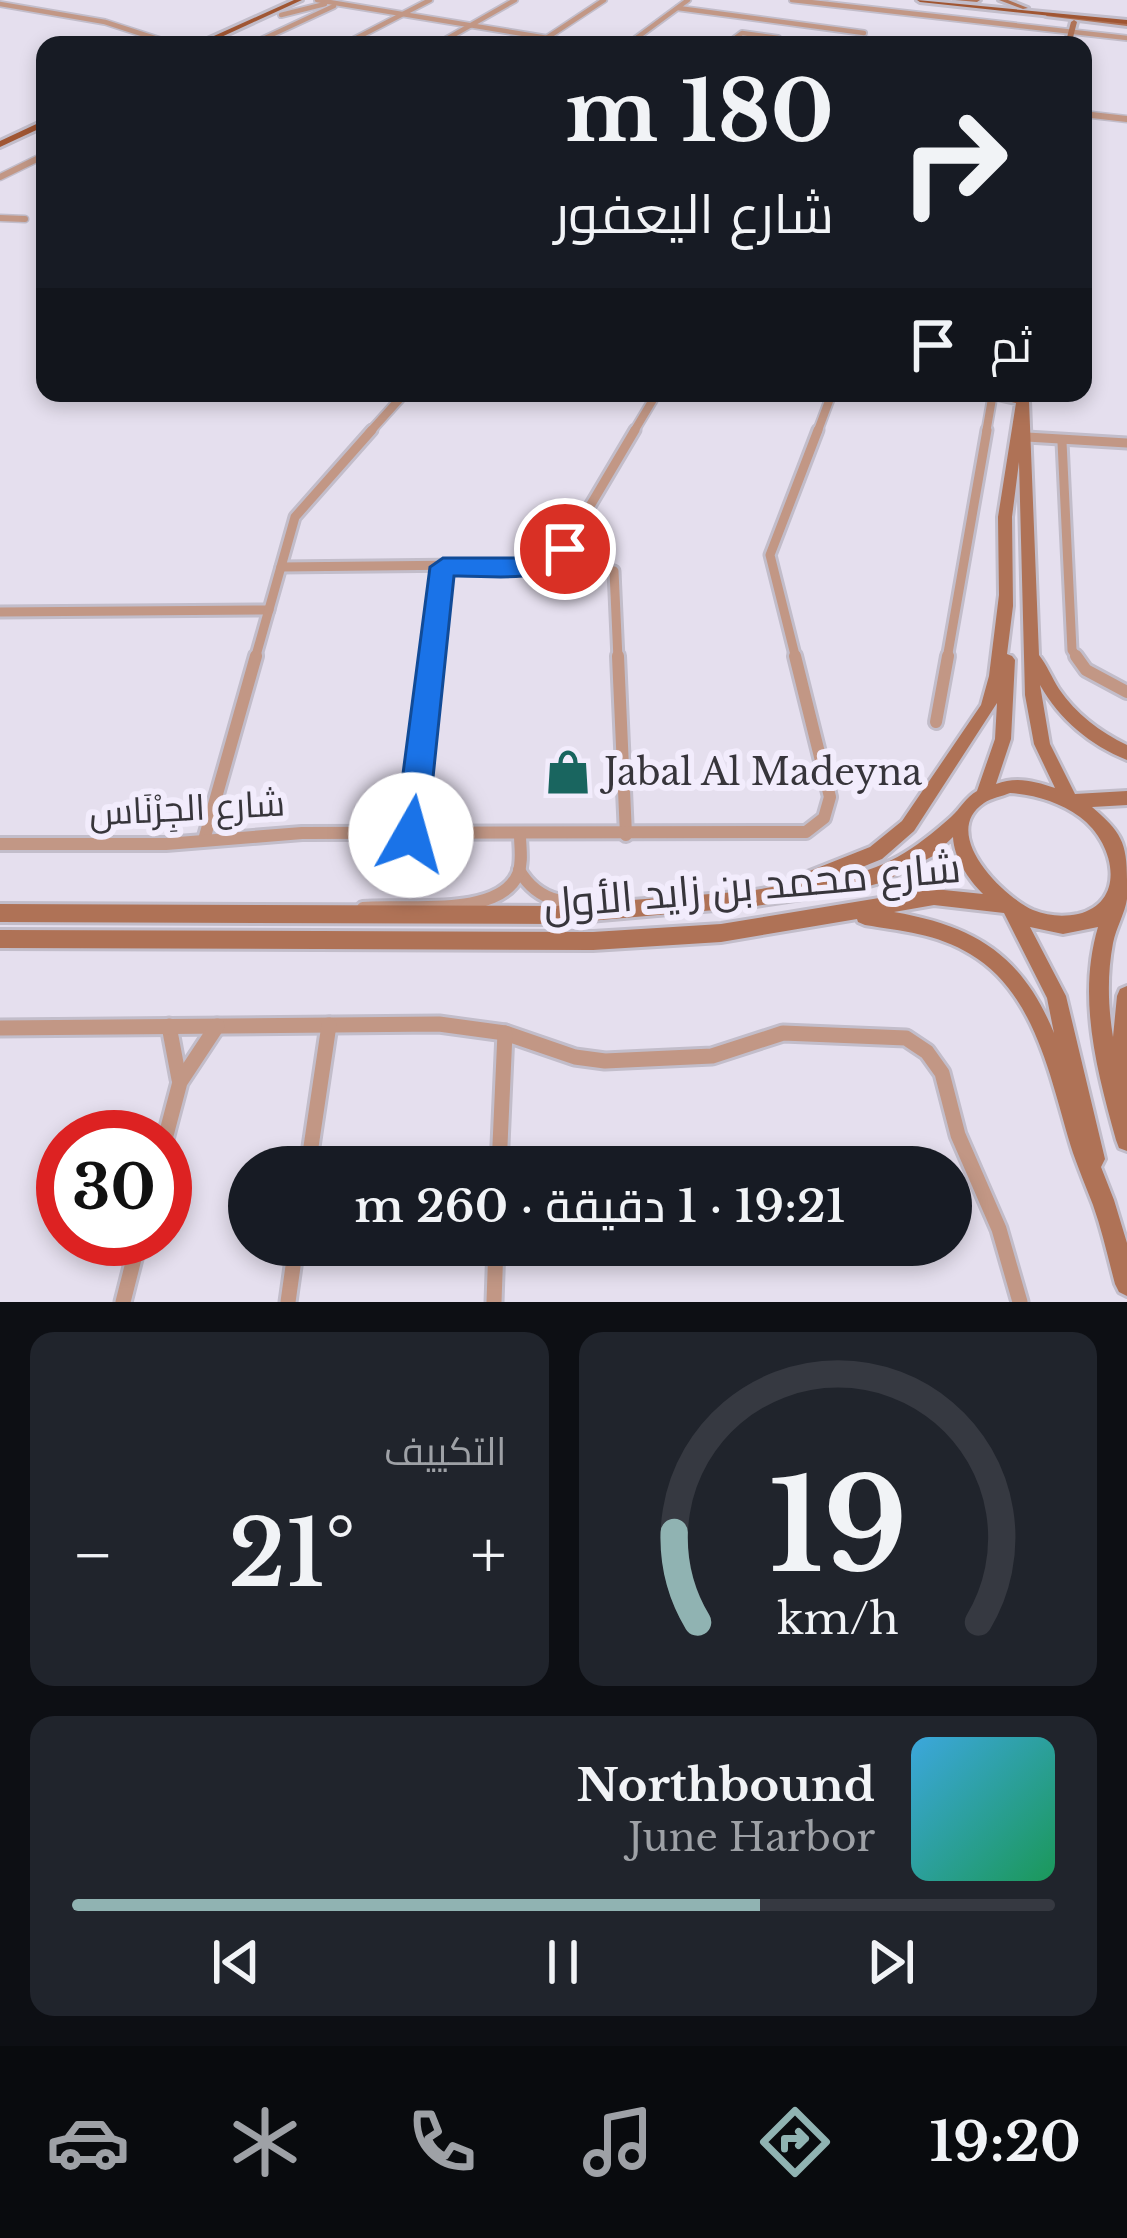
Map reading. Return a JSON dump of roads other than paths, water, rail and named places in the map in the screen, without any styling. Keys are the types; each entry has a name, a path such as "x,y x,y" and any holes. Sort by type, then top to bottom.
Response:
{"main road":[{"path":"218,36 298,0"},
{"path":"236,36 317,0"},
{"path":"920,0 1002,4 1127,20"},
{"path":"957,0 1127,20"},
{"path":"957,0 976,0"},
{"path":"1002,4 1025,8"},
{"path":"1002,4 1073,22 1127,20"},
{"path":"220,36 248,22"},
{"path":"1071,36 1073,22"},
{"path":"214,36 222,34"},
{"path":"0,134 36,118"},
{"path":"0,144 36,127"},
{"path":"1022,402 1005,517 1006,716 985,792 962,818 963,853 972,872 1008,906 1029,917 1068,925 1102,917 1114,907"},
{"path":"1024,402 1028,643 1042,744 1070,800"},
{"path":"761,898 855,863 908,826 988,707 997,676 1005,597"},
{"path":"1028,643 1061,707 1090,733 1127,753"},
{"path":"985,792 1024,786 1070,800 1098,820 1117,845 1126,883 1100,950 1097,1001 1105,1058 1127,1140"},
{"path":"1070,800 1127,798"},
{"name":"شارع محمد بن زايد الأول","path":"0,913 555,915 761,898 884,874 928,850 962,818"},
{"name":"شارع محمد بن زايد الأول","path":"0,939 593,941 721,933 934,897 1008,906"},
{"path":"1008,906 1056,996 1127,1284"},
{"path":"844,915 941,928 980,948 1014,979 1040,1016 1055,1050 1087,1166 1106,1210"},
{"path":"1127,995 1122,1052 1127,1090"}],"street":[{"path":"317,0 532,36"},
{"path":"281,15 347,0"},
{"path":"361,36 430,0"},
{"path":"452,36 515,0"},
{"path":"548,36 604,0"},
{"path":"639,36 688,0"},
{"path":"792,0 1038,36"},
{"path":"268,36 332,5"},
{"path":"0,6 91,23 126,36"},
{"path":"0,6 105,22 148,36"},
{"path":"678,8 843,36"},
{"path":"863,36 877,11"},
{"path":"1092,40 1127,38"},
{"path":"1092,115 1127,119"},
{"path":"0,177 36,159"},
{"path":"0,218 25,219"},
{"path":"204,841 281,567 304,503 397,402"},
{"path":"281,567 538,566 555,560 652,402"},
{"name":"شارع الجِرْنَاس","path":"0,844 204,841 253,834 794,836 824,818 830,797 770,555 829,402"},
{"path":"936,722 992,402"},
{"path":"1027,437 1127,443"},
{"path":"1062,442 1072,650 1086,670 1127,692"},
{"path":"411,835 443,567"},
{"path":"614,571 626,835"},
{"path":"0,612 269,610"},
{"path":"520,835 520,870 535,894 563,904 642,900 688,904"},
{"path":"348,912 382,904 490,901 508,889 520,870"},
{"path":"0,1028 439,1024 505,1033 575,1057 605,1061 712,1055 783,1033 894,1035 917,1044 942,1073 962,1147 999,1229 1020,1302"},
{"path":"311,1146 329,1025"},
{"path":"172,1110 179,1082 217,1026"},
{"path":"169,1027 179,1082"},
{"path":"500,1146 505,1033"},
{"path":"123,1302 132,1266"},
{"path":"287,1302 293,1266"},
{"path":"494,1302 495,1266"}],"place":[{"name":"Jabal Al Madeyna","path":"568,772"}]}
